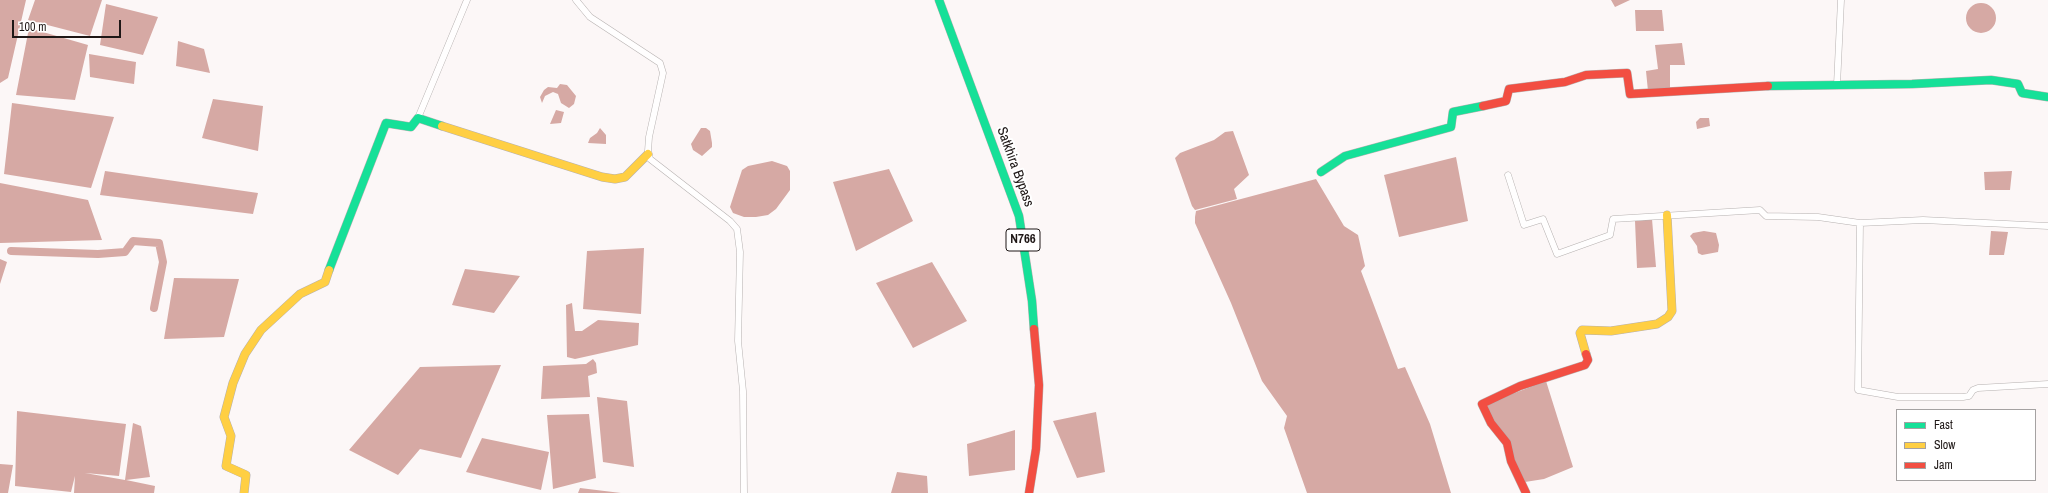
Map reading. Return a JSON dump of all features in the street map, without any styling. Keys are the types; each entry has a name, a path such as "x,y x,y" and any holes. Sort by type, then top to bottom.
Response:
{"main road":[{"name":"Satkhira Bypass","path":"939,0 1019,216 1032,302 1039,385 1036,449 1029,493"},
{"path":"1321,172 1345,156 1451,127 1453,112 1506,101 1510,89 1565,82 1586,75 1627,73 1630,94 1745,87 1912,84 1991,80 2018,84 2022,93 2048,98"},
{"path":"244,493 246,475 226,466 232,436 224,418 233,383 245,354 261,330 300,294 325,282 386,123 411,127 418,118 602,177 615,179 625,177 648,154"},
{"path":"1526,493 1512,461 1507,443 1491,423 1482,404 1483,402 1520,386 1585,365 1588,360 1580,332 1582,330 1611,331 1657,324 1668,317 1672,311 1667,215"}],"street":[{"path":"418,118 467,0"},
{"path":"576,0 590,17 660,63 663,73 650,137 648,154 650,159 734,225 739,234 738,341 743,391 744,493"},
{"path":"1837,85 1841,0"},
{"path":"1508,175 1524,225 1544,219 1557,254 1610,235 1613,219 1667,215 1700,215 1760,210 1766,216 1818,217 1860,223 1923,220 2048,226"},
{"path":"1860,223 1858,390 1898,397 1962,397 1969,396 1973,390 1978,388 2048,384"}],"shaded area":[{"path":"0,0 26,0 8,78 0,83"},
{"path":"35,0 102,0 90,36 28,20"},
{"path":"1611,0 1630,0 1615,7"},
{"path":"1981,3 1992,7 1996,18 1992,29 1981,33 1970,29 1966,18 1970,7"},
{"path":"106,4 158,17 143,55 100,45"},
{"path":"1635,10 1662,10 1664,31 1636,31"},
{"path":"29,28 88,45 75,100 16,95"},
{"path":"178,41 204,49 210,73 176,66"},
{"path":"1682,43 1685,65 1670,65 1670,88 1648,91 1646,71 1658,69 1655,45"},
{"path":"89,54 136,62 134,84 90,77"},
{"path":"560,84 567,85 576,96 574,104 569,108 561,103 558,94 553,92 545,96 542,103 540,97 544,90 548,87 557,88"},
{"path":"213,99 263,106 258,151 202,138"},
{"path":"12,103 114,117 91,188 4,174"},
{"path":"556,110 564,112 561,123 550,124"},
{"path":"1700,118 1709,118 1710,126 1697,129 1696,122"},
{"path":"600,128 606,135 606,144 588,143 590,138 597,133"},
{"path":"701,128 706,128 710,131 712,143 712,147 702,156 693,150 691,144"},
{"path":"1233,131 1249,175 1234,189 1237,199 1195,210 1192,206 1175,158 1180,153 1214,140 1225,132"},
{"path":"1456,157 1468,221 1399,237 1384,175"},
{"path":"772,161 787,166 790,171 790,190 776,209 768,215 756,217 744,217 733,213 730,207 742,170 748,166"},
{"path":"889,169 913,221 856,251 833,182"},
{"path":"105,171 258,193 253,214 100,195"},
{"path":"2012,171 2010,190 1985,190 1984,172"},
{"path":"1316,179 1344,226 1358,235 1365,266 1361,271 1398,369 1405,367 1430,424 1451,493 1307,493 1284,428 1287,416 1262,381 1231,303 1195,223 1195,217 1196,211"},
{"path":"0,183 88,200 102,240 0,243"},
{"path":"1652,219 1656,267 1637,268 1635,221"},
{"path":"1704,231 1716,233 1719,245 1718,252 1702,255 1698,253 1697,246 1690,236 1693,233"},
{"path":"1991,231 2008,232 2004,255 1989,255"},
{"path":"644,248 641,314 583,309 587,251"},
{"path":"0,259 7,262 0,284"},
{"path":"932,262 967,321 913,348 876,283"},
{"path":"465,269 520,276 494,313 452,305"},
{"path":"174,278 239,279 224,337 164,339"},
{"path":"572,303 575,331 582,331 598,320 639,323 638,345 575,359 567,357 566,305"},
{"path":"593,359 596,363 597,373 588,376 590,397 541,399 543,366 586,364"},
{"path":"501,365 461,458 420,449 398,475 349,450 420,367"},
{"path":"1546,381 1573,467 1544,479 1525,482 1486,404"},
{"path":"597,397 627,401 634,467 603,462"},
{"path":"17,411 126,424 119,476 85,473 125,480 133,423 141,426 150,477 126,480 155,486 154,493 74,493 75,476 71,492 15,486"},
{"path":"1096,412 1105,472 1077,478 1053,421"},
{"path":"589,414 596,478 553,489 547,415"},
{"path":"1015,430 1015,470 969,476 967,444"},
{"path":"482,438 549,452 541,490 466,472"},
{"path":"0,464 13,465 8,493 0,493"},
{"path":"897,472 927,476 928,493 891,493"},
{"path":"580,488 621,493 578,493"}],"waterway":[{"path":"11,251 98,254 125,252 133,241 159,243 163,262 154,308"}],"traffic: fast":[{"path":"939,0 1019,216 1032,301 1034,329"},
{"path":"1768,86 1912,84 1991,80 2018,84 2022,93 2048,97"},
{"path":"1321,172 1345,156 1451,127 1453,112 1483,106"},
{"path":"329,270 386,123 411,127 418,118 442,126"}],"traffic: slow":[{"path":"442,126 602,177 615,179 625,177 648,154"},
{"path":"1586,354 1580,333 1582,330 1611,331 1657,324 1668,317 1672,311 1667,215"},
{"path":"244,493 246,475 226,466 231,436 224,417 233,383 245,354 261,330 300,294 325,282 329,270"}],"traffic: jam":[{"path":"1483,106 1506,101 1509,89 1565,82 1586,75 1627,73 1630,94 1768,86"},
{"path":"1029,493 1036,449 1039,385 1034,329"},
{"path":"1526,493 1511,461 1507,443 1491,423 1482,404 1520,386 1585,365 1588,360 1586,354"}]}
